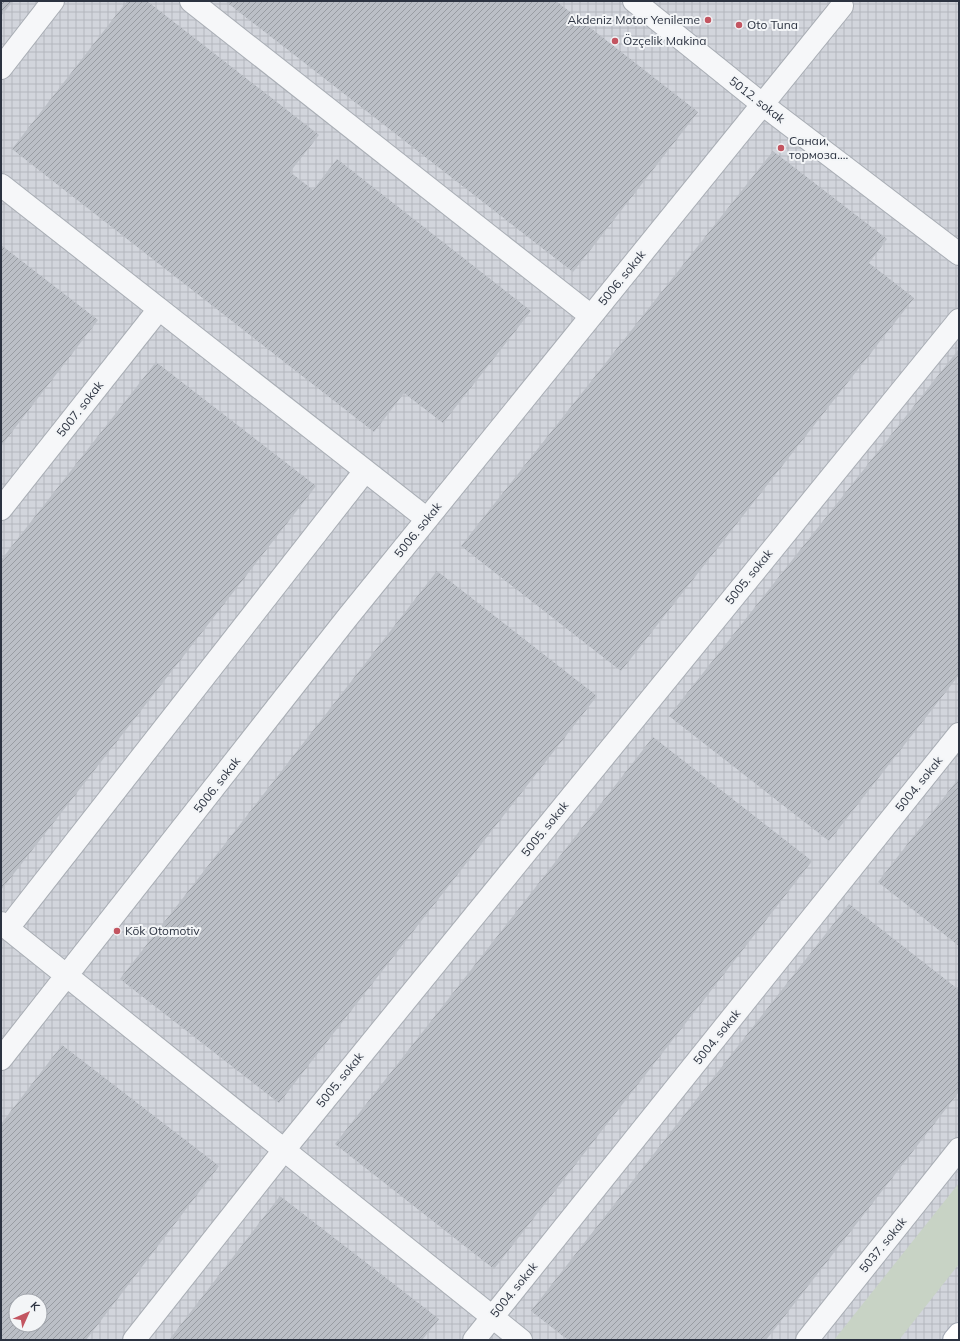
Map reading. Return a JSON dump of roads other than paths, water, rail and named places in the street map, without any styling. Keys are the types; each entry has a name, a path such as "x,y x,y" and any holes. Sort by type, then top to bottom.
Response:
{"main road":[{"path":"954,1340 959,1334"}],"street":[{"path":"1,68 53,1"},
{"path":"191,1 591,316"},
{"name":"5012. sokak","path":"634,1 762,104 959,254"},
{"name":"5006. sokak","path":"1,1059 68,976 338,630 845,3"},
{"path":"1,185 427,520"},
{"name":"5007. sokak","path":"1,509 159,309"},
{"name":"5005. sokak","path":"134,1340 284,1150 959,320"},
{"path":"365,471 4,925 521,1340"},
{"name":"5004. sokak","path":"474,1340 959,734"},
{"name":"5037. sokak","path":"807,1340 959,1149"}],"place":[{"name":"Akdeniz Motor Yenileme","path":"708,20"},
{"name":"Oto Tuna","path":"739,25"},
{"name":"Özçelik Makina","path":"615,41"},
{"name":"Санаи, тормоза....","path":"781,148"},
{"name":"Kök Otomotiv","path":"117,931"}]}
